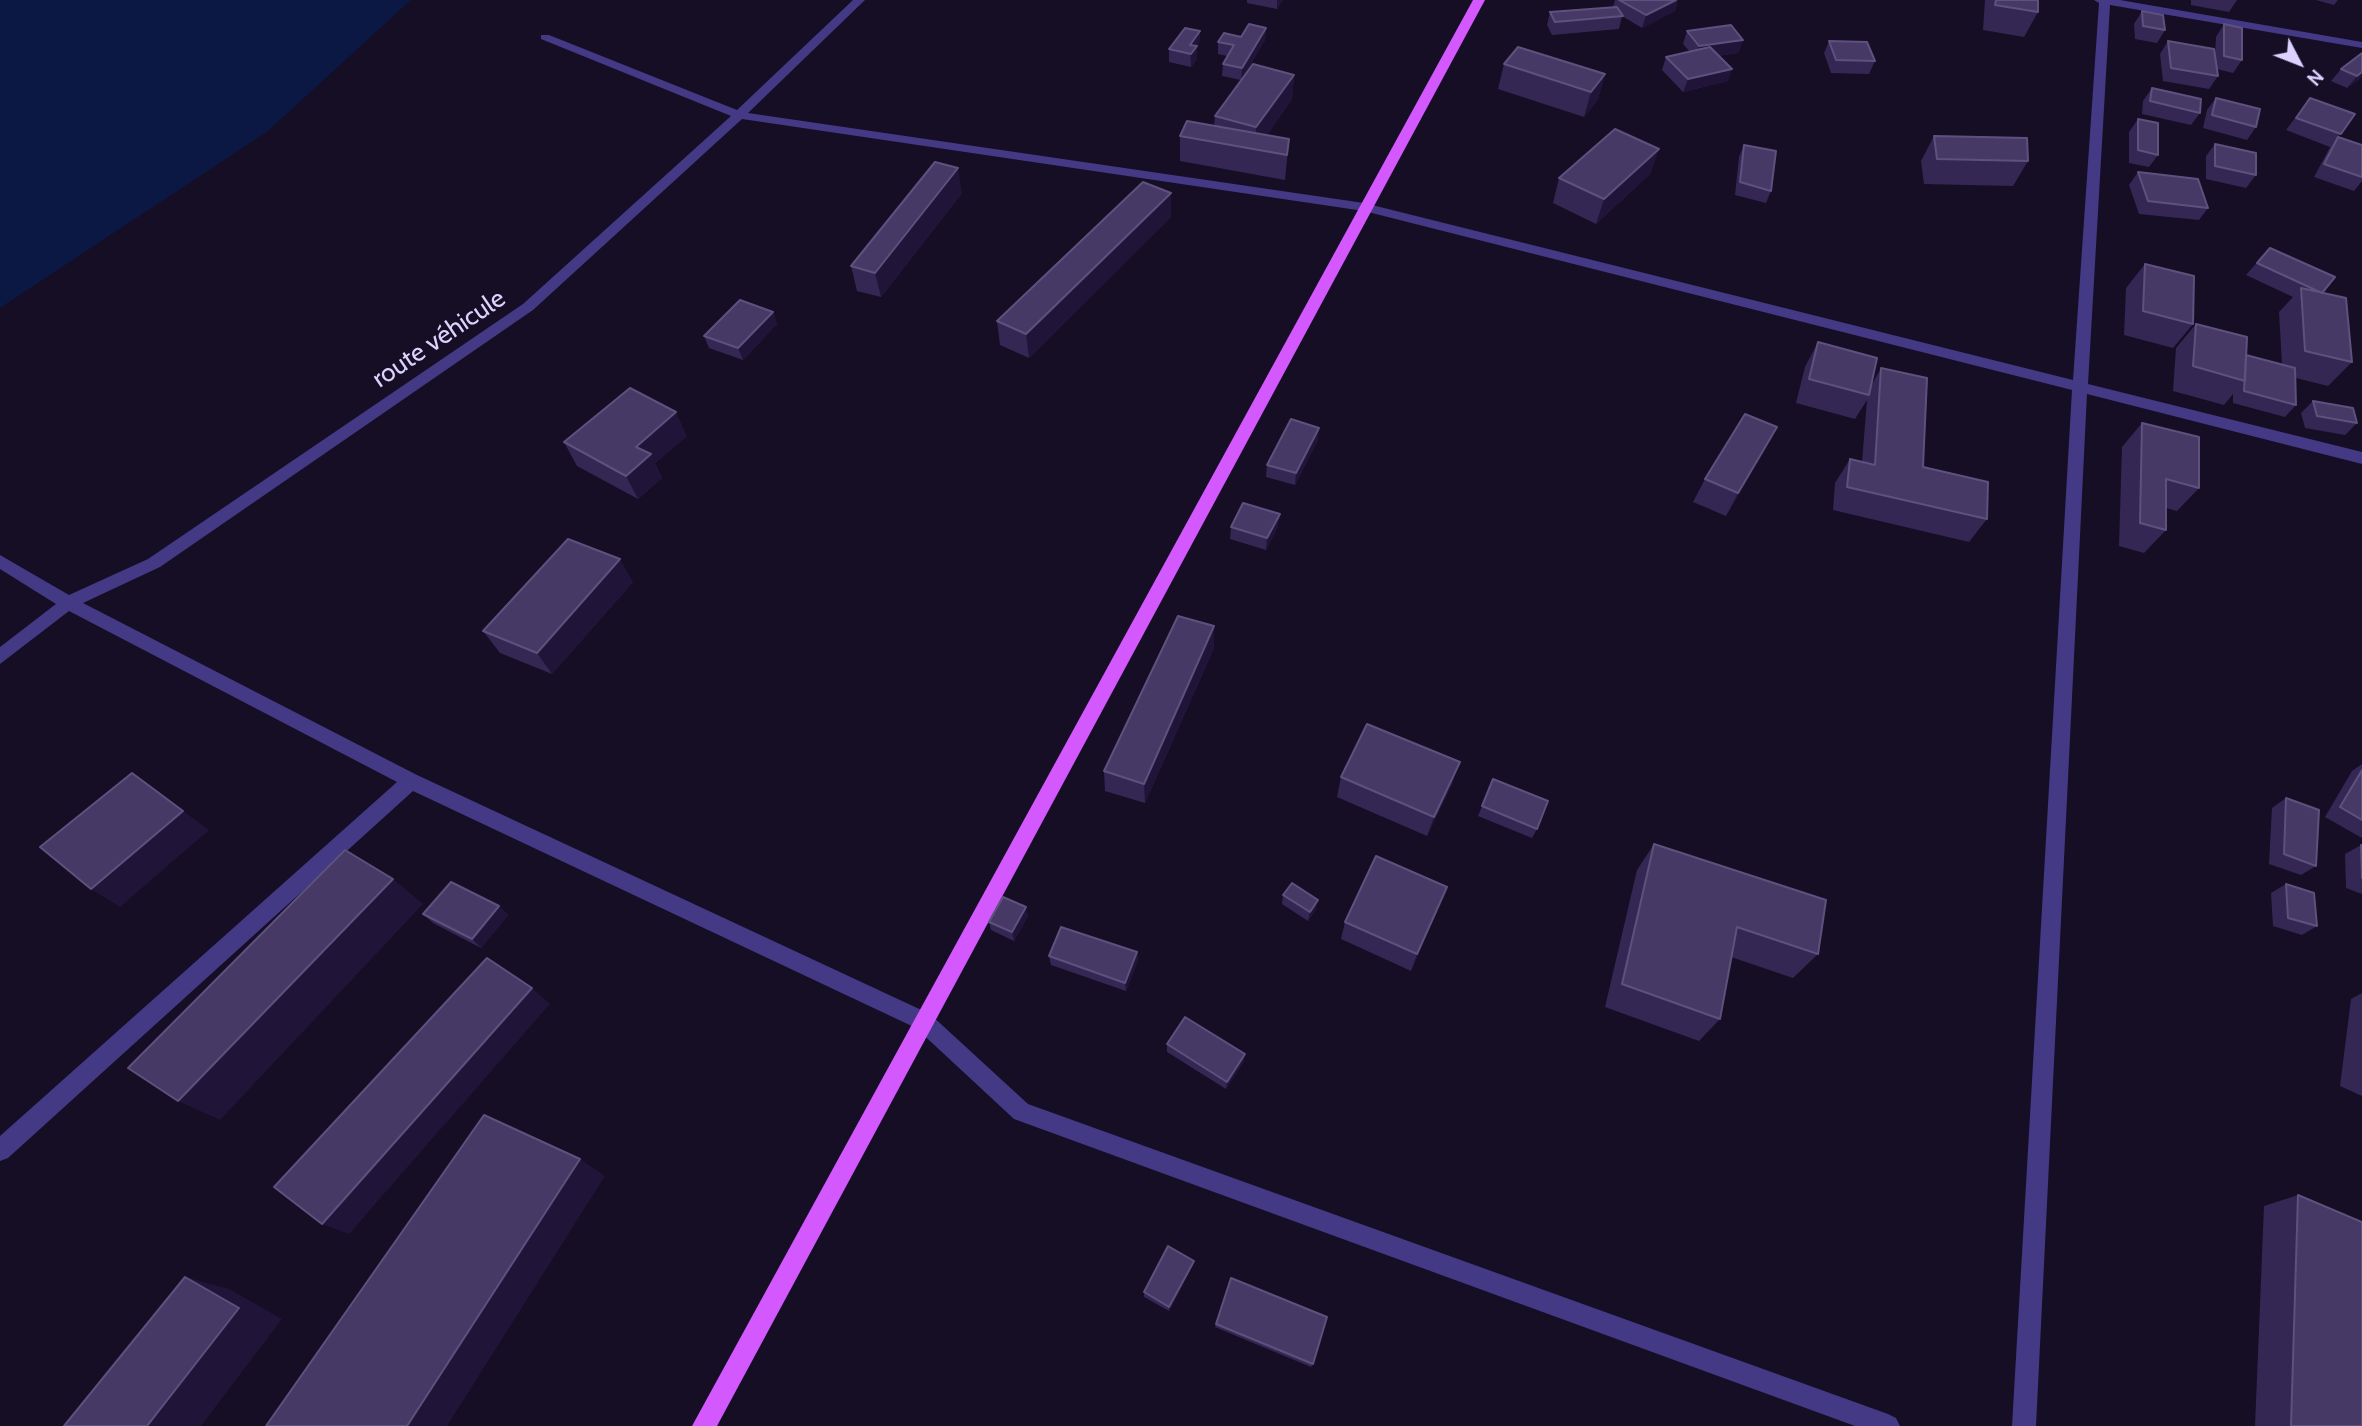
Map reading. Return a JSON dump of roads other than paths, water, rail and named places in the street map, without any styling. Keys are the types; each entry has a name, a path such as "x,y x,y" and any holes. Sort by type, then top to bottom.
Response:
{"main road":[{"path":"704,1426 1364,207 1479,0"}],"street":[{"name":"route véhicule","path":"0,657 68,603 153,563 528,307 739,115 859,0"},
{"path":"2024,1426 2103,0 2362,45"},
{"path":"545,37 739,115 1364,207 2362,458"},
{"path":"0,561 68,603 411,781 923,1020 1021,1112 1888,1426"},
{"path":"0,1150 411,781"}],"water":[{"path":"0,0 411,0 268,131 0,308"}]}
